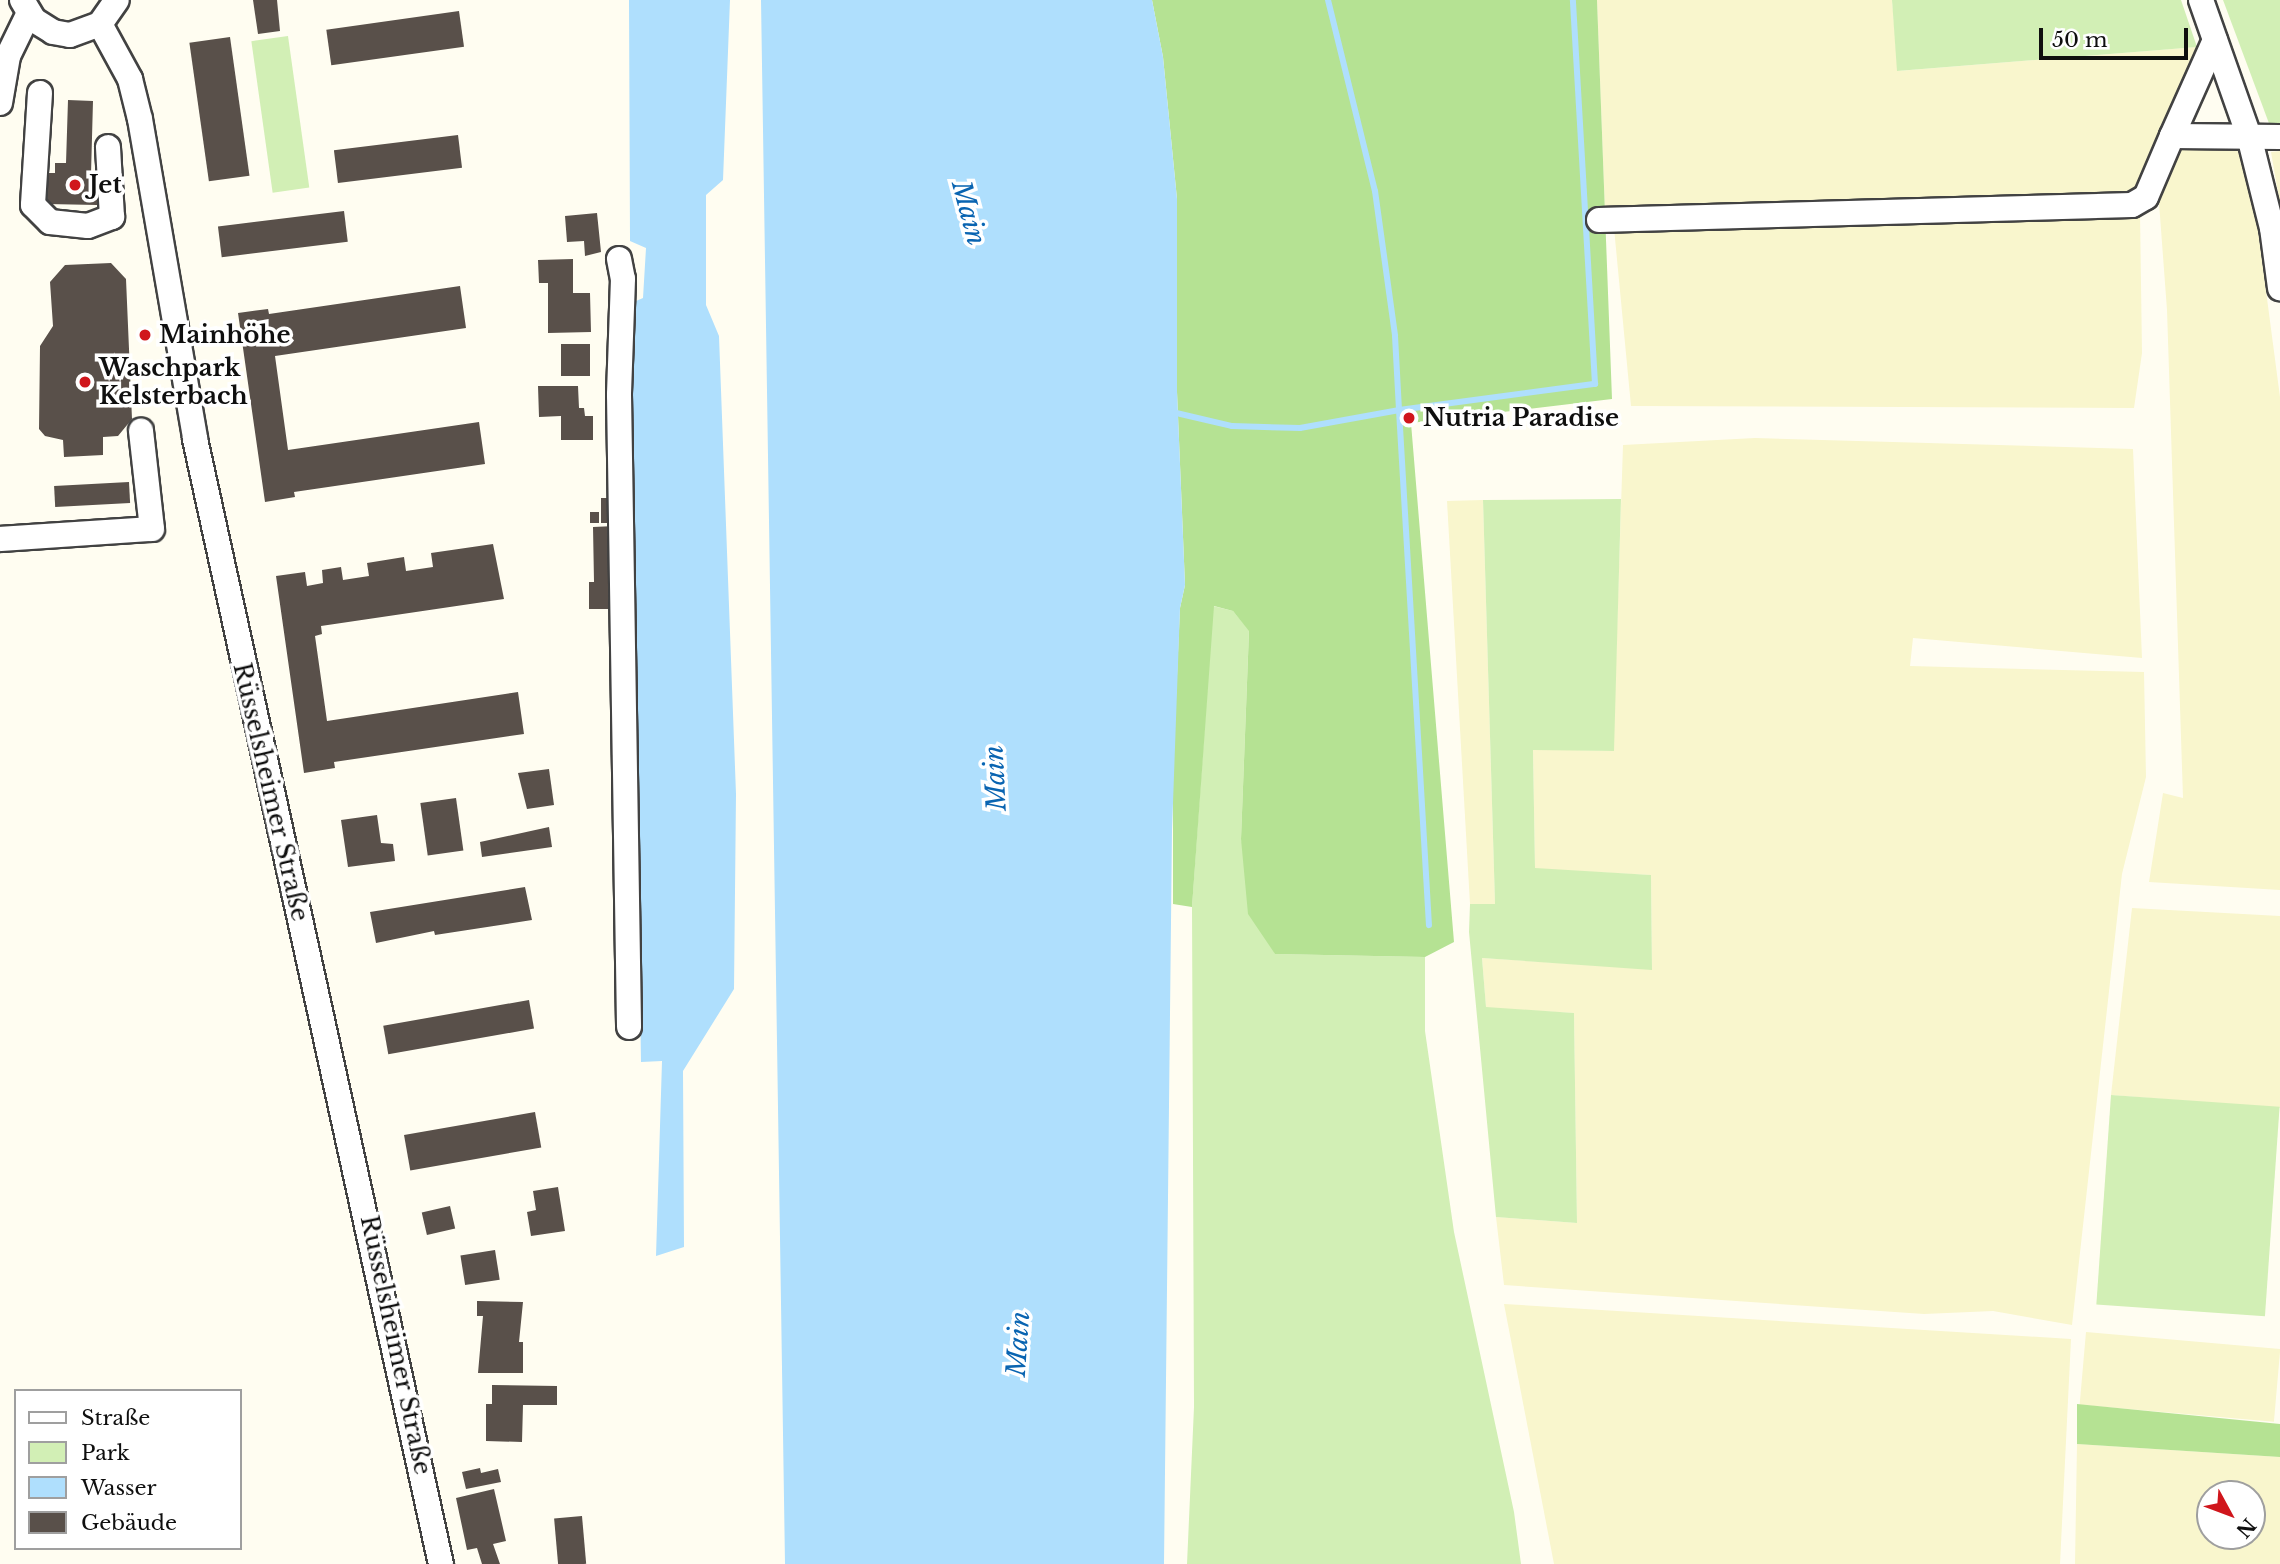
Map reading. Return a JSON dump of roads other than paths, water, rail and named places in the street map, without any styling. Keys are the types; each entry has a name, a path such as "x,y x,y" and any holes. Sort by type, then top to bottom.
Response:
{"street":[{"path":"0,103 8,56 25,7 61,33 100,24 117,0"},
{"path":"2201,0 2249,136 2272,228 2280,288"},
{"name":"Rüsselsheimer Straße","path":"100,24 130,79 140,119 204,479 441,1564"},
{"path":"1599,220 2132,205 2146,197 2216,40"},
{"path":"40,93 33,205 50,222 88,226 112,217 108,147"},
{"path":"2172,136 2280,137"},
{"path":"602,398 610,282 619,259 623,279 620,395 629,1027"},
{"path":"0,538 152,529 141,431"}],"water":[{"path":"629,0 730,0 723,180 706,195 706,305 719,336 736,794 734,989 683,1071 684,1247 656,1256 662,1061 641,1062 629,304 643,298 646,248 630,241"},
{"name":"Main","path":"761,0 1152,0 1163,57 1177,199 1177,391 1185,585 1180,608 1172,831 1164,1564 785,1564"}],"waterway":[{"path":"1328,0 1375,191 1395,336 1399,410 1595,384 1573,0"},
{"path":"1172,412 1232,426 1300,428 1399,410 1429,925"}],"place":[{"name":"Jet","path":"75,185"},
{"name":"Mainhöhe","path":"145,335"},
{"name":"Waschpark Kelsterbach","path":"85,382"},
{"name":"Nutria Paradise","path":"1409,418"}]}
